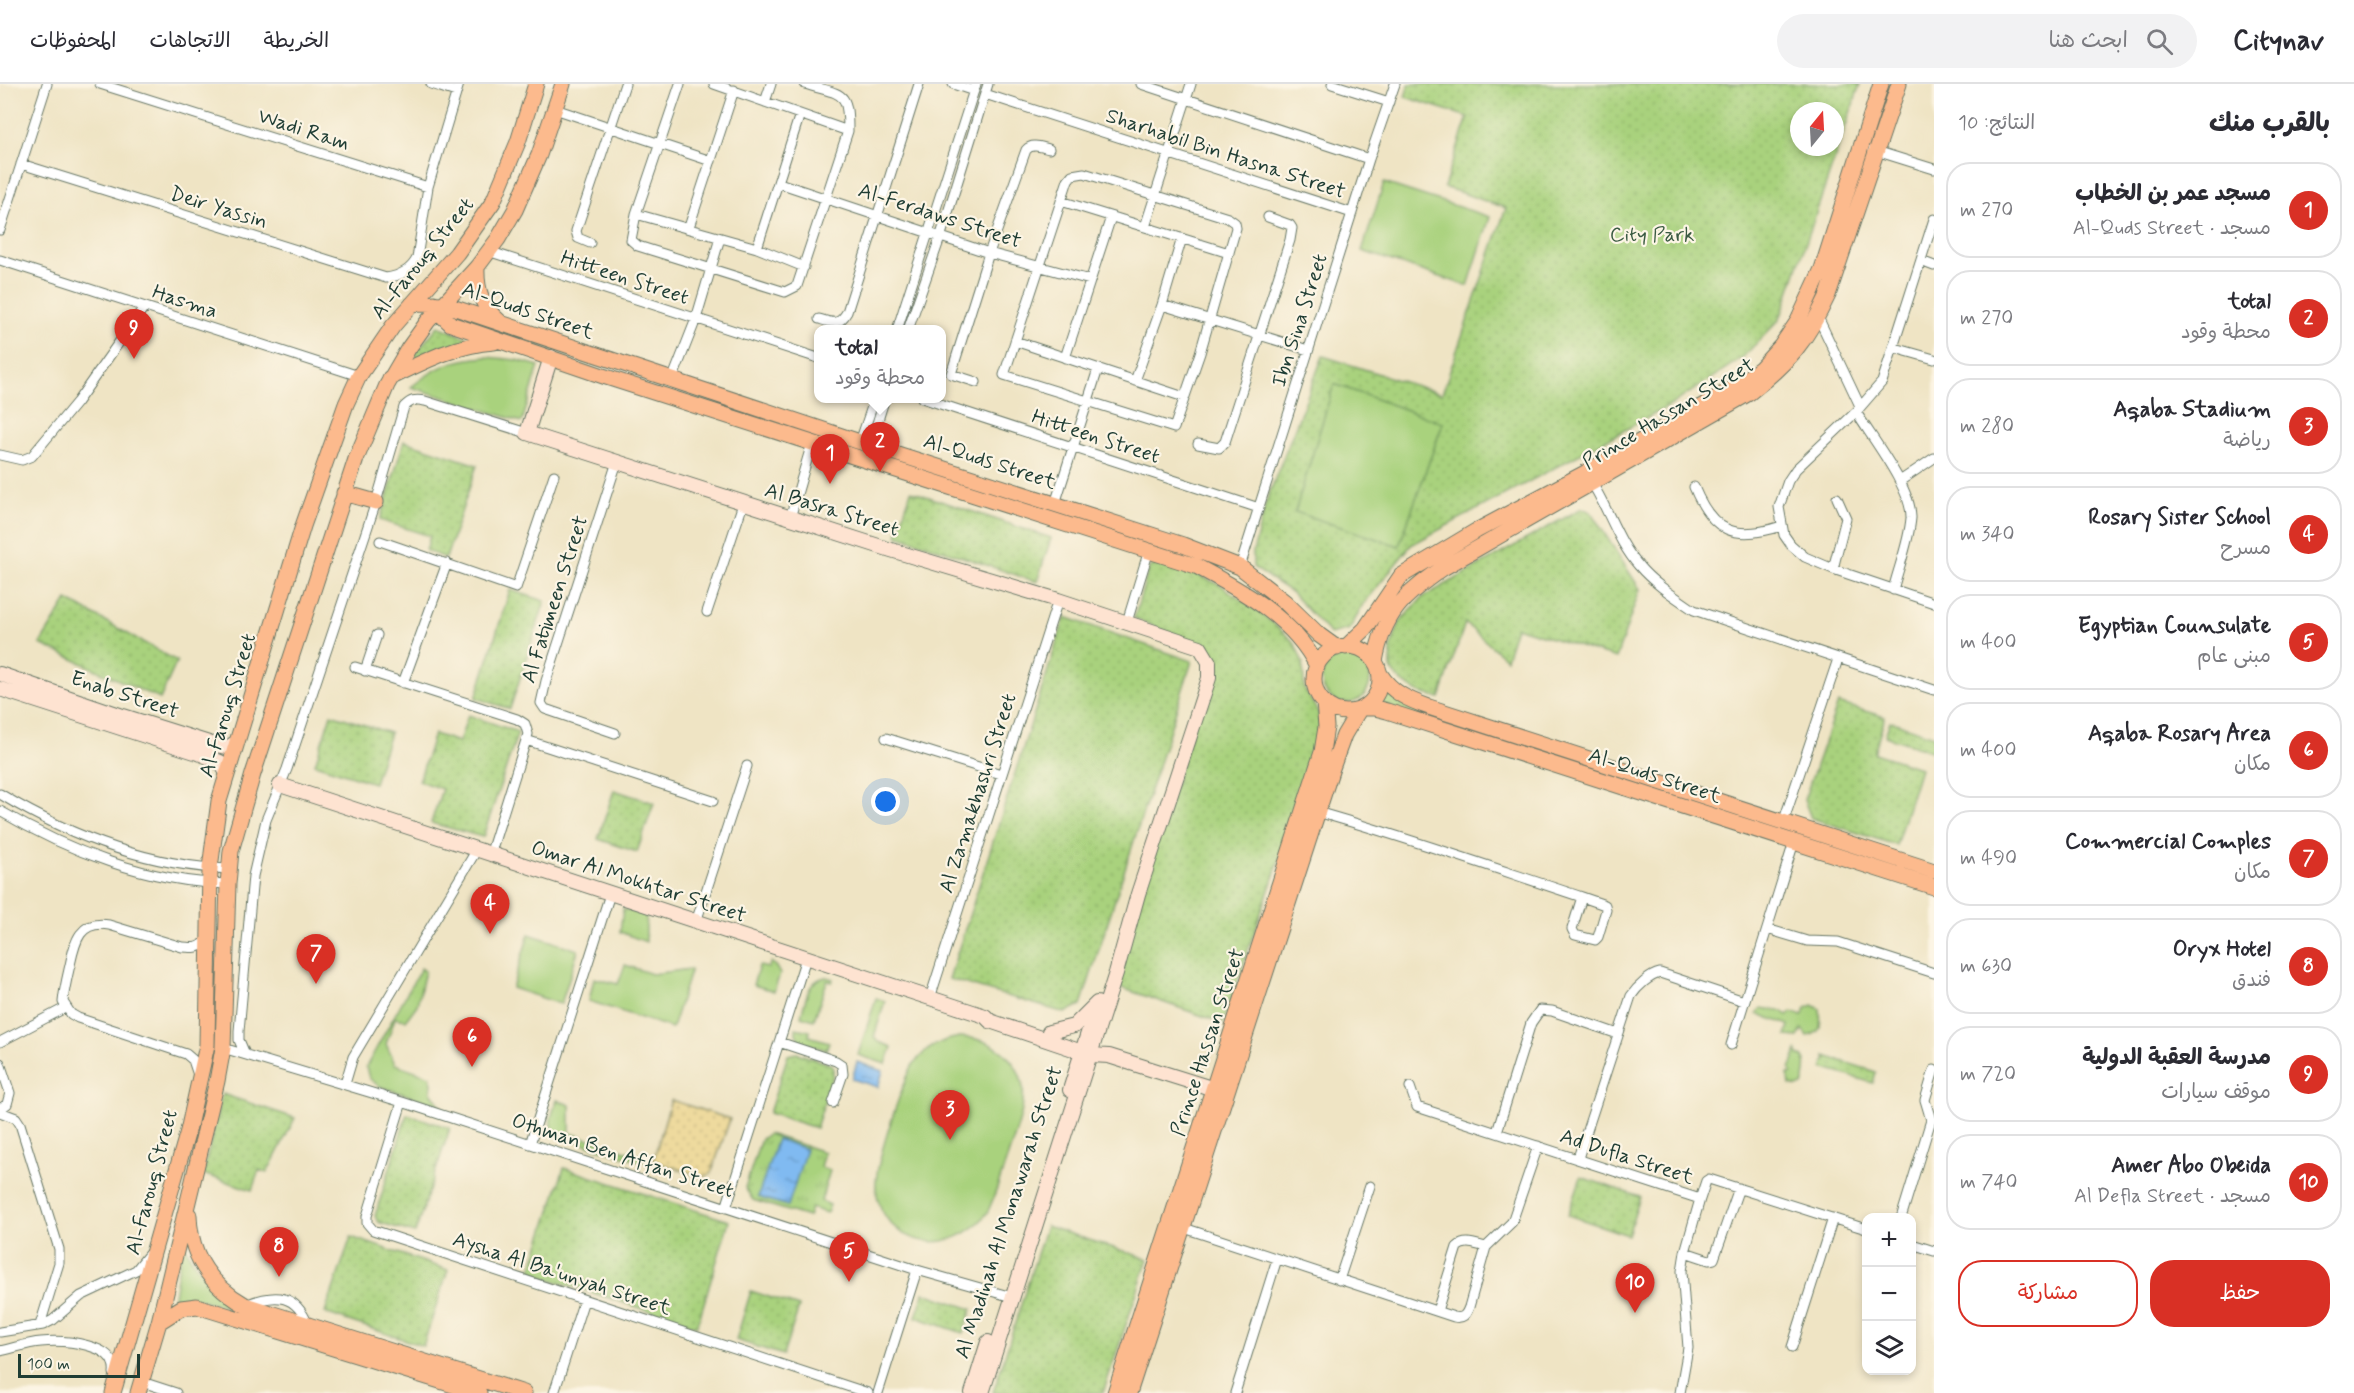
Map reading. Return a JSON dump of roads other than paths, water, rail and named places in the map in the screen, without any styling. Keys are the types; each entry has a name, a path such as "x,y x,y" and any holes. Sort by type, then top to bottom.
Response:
{"main road":[{"name":"Al-Farouq Street","path":"112,1393 188,1131 207,1045 210,876 214,827 227,773 303,526 346,404 359,376 412,304 456,253 494,202 518,142 536,84"},
{"name":"Al-Farouq Street","path":"140,1388 159,1322 217,1081 222,1048 231,851 344,493 366,433 390,378 438,306 477,267 515,210 528,182 563,84"},
{"name":"Prince Hassan Street","path":"1377,668 1379,638 1393,613 1411,590 1734,388 1761,368 1781,346 1798,321 1822,269 1881,84"},
{"name":"Prince Hassan Street","path":"1342,647 1365,629 1401,576 1476,531 1588,478 1749,393 1780,369 1798,350 1828,295 1899,84"},
{"path":"390,378 436,355 503,334 483,304 476,279 477,267"},
{"name":"Al-Quds Street","path":"435,277 433,289 438,306 450,324 503,334 672,380 963,475 981,489 1196,566 1231,585 1272,612 1296,635 1312,655 1317,666"},
{"name":"Al-Quds Street","path":"412,304 438,306"},
{"name":"Al-Quds Street","path":"503,334 551,357 961,490 981,489 1055,504 1183,545 1240,567 1285,602 1319,635 1342,647"},
{"path":"527,433 551,357"},
{"path":"748,422 754,422 758,418 759,412 756,408"},
{"path":"770,429 767,422 775,414"},
{"name":"Al Basra Street","path":"527,433 744,504 1058,600 1200,647 1209,662 1209,678 1138,894"},
{"path":"961,490 965,488 967,482 963,475"},
{"path":"344,493 376,502"},
{"path":"1342,647 1360,649 1377,668 1377,694 1361,709 1340,711 1324,702 1316,689 1317,666 1322,658 1342,647"},
{"name":"Al-Quds Street","path":"1377,668 1387,685 1410,700 1794,842 1869,858"},
{"name":"Enab Street","path":"0,674 215,745 230,746 237,742"},
{"name":"Enab Street","path":"0,689 201,754 220,762 227,773"},
{"name":"Prince Hassan Street","path":"1115,1393 1184,1228 1322,753 1326,727 1324,702"},
{"name":"Al-Quds Street","path":"1361,709 1375,708 1388,711 1784,823 1887,864 1934,887"},
{"name":"Prince Hassan Street","path":"1129,1393 1149,1308 1214,1089 1251,999 1344,735 1361,709"},
{"name":"Omar Al Mokhtar Street","path":"280,785 985,1016 990,1021 1049,1036 1214,1089"},
{"name":"Al-Quds Street","path":"1887,864 1934,872"},
{"path":"1087,1049 1098,1003 1127,917 1138,894"},
{"path":"1087,1049 1125,945 1138,894"},
{"path":"1074,1077 1065,1053 1049,1036 1074,1026 1098,1003"},
{"name":"Al Madinah Al Monawarah Street","path":"982,1393 1008,1297 1074,1077 1087,1049"},
{"name":"Al Madinah Al Monawarah Street","path":"972,1393 1008,1297 1087,1049"},
{"path":"187,1200 190,1238 195,1254 226,1292 245,1305 308,1325 395,1360 463,1391 479,1393"},
{"path":"159,1322 181,1308 197,1306 524,1393"}],"street":[{"path":"0,230 47,84"},
{"name":"Wadi Ram","path":"100,84 428,187"},
{"path":"428,187 457,88 430,84"},
{"path":"590,243 578,238 576,231 625,84"},
{"path":"680,84 636,214 630,235 631,240 638,246 785,292 797,286 848,131 846,99 841,95 805,84"},
{"path":"714,84 848,131"},
{"path":"765,102 771,84"},
{"path":"819,319 837,322 842,320 847,312 919,84"},
{"path":"899,325 975,87 953,84"},
{"path":"910,325 941,235 988,84"},
{"path":"1141,84 1369,159"},
{"path":"1146,227 1154,194 1191,84"},
{"path":"1332,84 1389,102"},
{"name":"Ibn Sina Street","path":"1240,567 1369,159 1395,84"},
{"path":"689,227 734,90"},
{"name":"Sharhabil Bin Hasna Street","path":"985,94 1352,213"},
{"path":"555,109 711,161"},
{"path":"757,248 800,114"},
{"path":"975,382 951,374 989,253 1026,150 1038,146 1049,149"},
{"path":"1861,146 1934,169"},
{"name":"Deir Yassin","path":"21,164 386,278 405,272 415,263 419,252 428,187"},
{"path":"1084,173 1154,194 1228,218 1235,223 1236,228 1210,319 1174,428 1004,375 1068,180 1072,175 1084,173"},
{"name":"Al-Ferdaws Street","path":"779,183 928,233 941,235 989,253 1090,280"},
{"path":"1061,201 1229,253"},
{"path":"636,214 689,227 757,248 804,267"},
{"path":"1198,444 1219,448 1225,442 1292,232 1292,228 1286,222 1268,216"},
{"path":"1065,358 1111,217"},
{"path":"1934,219 1905,306 1895,348 1882,382 1858,409 1796,469 1788,481 1779,507 1784,535 1805,557 1833,569 1934,603"},
{"path":"672,380 696,319 720,238"},
{"path":"1135,381 1162,305 1182,238"},
{"name":"Hitteen Street","path":"488,251 814,356"},
{"name":"Hasma","path":"0,260 359,376"},
{"path":"1921,261 1934,266"},
{"path":"1162,305 1308,350"},
{"path":"0,455 22,460 32,456 77,402 144,307"},
{"path":"1818,317 1858,409 1900,481 1910,504 1908,535 1893,590"},
{"path":"1015,341 1185,397"},
{"path":"1895,348 1934,359"},
{"path":"1055,504 1098,369"},
{"path":"245,1054 238,1031 253,876 266,820 287,770 376,502 404,408 416,399 527,433"},
{"path":"865,443 874,403"},
{"path":"865,443 883,403"},
{"name":"Hitteen Street","path":"934,403 1259,508"},
{"path":"789,518 813,443"},
{"path":"1900,481 1934,458"},
{"name":"Al Fatimeen Street","path":"615,733 545,709 541,703 549,670 617,462"},
{"path":"380,541 516,588 554,475"},
{"path":"1588,478 1639,566 1672,596 1694,610 1934,690"},
{"path":"1694,487 1710,518 1723,527 1750,533 1782,526"},
{"path":"1833,569 1846,518 1837,498"},
{"path":"707,612 744,504"},
{"path":"1126,622 1149,550"},
{"path":"403,682 447,563"},
{"name":"Al Zamakhashri Street","path":"930,998 1058,600"},
{"path":"365,671 377,634"},
{"path":"1784,823 1838,659"},
{"path":"354,667 517,719 525,724 528,729 526,740 490,855"},
{"path":"886,738 1001,774"},
{"path":"526,740 713,801"},
{"path":"696,922 747,766"},
{"path":"0,794 48,822 90,840 188,866 210,876 229,876"},
{"path":"0,811 42,835 86,854 164,875 229,876"},
{"path":"1317,812 1582,897 1605,905 1606,910 1595,940 1573,932 1572,928 1582,897"},
{"path":"1731,1045 1794,842"},
{"path":"345,1084 353,1057 476,851"},
{"path":"530,1144 610,894"},
{"path":"200,1080 193,1060 186,1054 78,1018 65,1008 63,1002 75,943 87,928 101,924 109,925 182,947 194,948 202,946 209,938"},
{"path":"1767,929 1807,941 1838,942 1934,973"},
{"path":"726,1208 806,957"},
{"path":"1578,1158 1633,993 1657,973 1744,1001"},
{"path":"0,1042 65,1008"},
{"path":"1497,1132 1532,1023 1540,1010 1546,1009 1618,1034"},
{"path":"779,1042 842,1065 843,1074 833,1103"},
{"name":"Othman Ben Affan Street","path":"222,1048 402,1102 917,1270 1008,1297"},
{"path":"0,1063 10,1093 7,1104 0,1110 16,1118 20,1124 59,1249 59,1263 40,1325"},
{"path":"1903,1213 1931,1120 1926,1096 1934,1071"},
{"name":"Ad Dufla Street","path":"1410,1087 1417,1107 1700,1199 1707,1179 1862,1228"},
{"name":"Aysha Al Ba'unyah Street","path":"402,1102 367,1216 367,1223 373,1230 868,1393"},
{"path":"1184,1228 1459,1318 1465,1315 1486,1247 1512,1222 1538,1146"},
{"path":"1339,1280 1370,1186"},
{"path":"1685,1252 1710,1260 1714,1259 1739,1188"},
{"path":"1680,1393 1688,1348 1682,1272 1685,1252 1700,1199"},
{"path":"1792,1347 1833,1218"},
{"path":"0,1332 40,1325 53,1320 81,1296 136,1270 144,1263 159,1233"},
{"path":"1437,1311 1457,1247 1463,1242 1468,1242 1486,1247"},
{"path":"1916,1246 1934,1251"},
{"path":"1235,1393 1277,1259"},
{"path":"878,1393 917,1270"},
{"path":"554,1393 584,1300"},
{"path":"0,1351 44,1341 100,1349 111,1356 114,1361 112,1393"},
{"path":"140,1388 176,1393"}],"water":[{"path":"857,1062 883,1071 878,1087 852,1079"},
{"path":"777,1139 806,1149 788,1206 758,1197"}],"place":[{"name":"مدرسة العقبة الدولية","path":"134,359"},
{"name":"total","path":"880,472"},
{"name":"مسجد عمر بن الخطاب","path":"830,484"},
{"name":"Rosary Sister School","path":"490,934"},
{"name":"Commercial Comples","path":"316,984"},
{"name":"Aqaba Rosary Area","path":"472,1067"},
{"name":"Aqaba Stadium","path":"950,1140"},
{"name":"Oryx Hotel","path":"279,1277"},
{"name":"Egyptian Counsulate","path":"849,1282"},
{"name":"Amer Abo Obeida","path":"1635,1313"}],"park label":[{"name":"City Park","path":"1652,234"}]}
